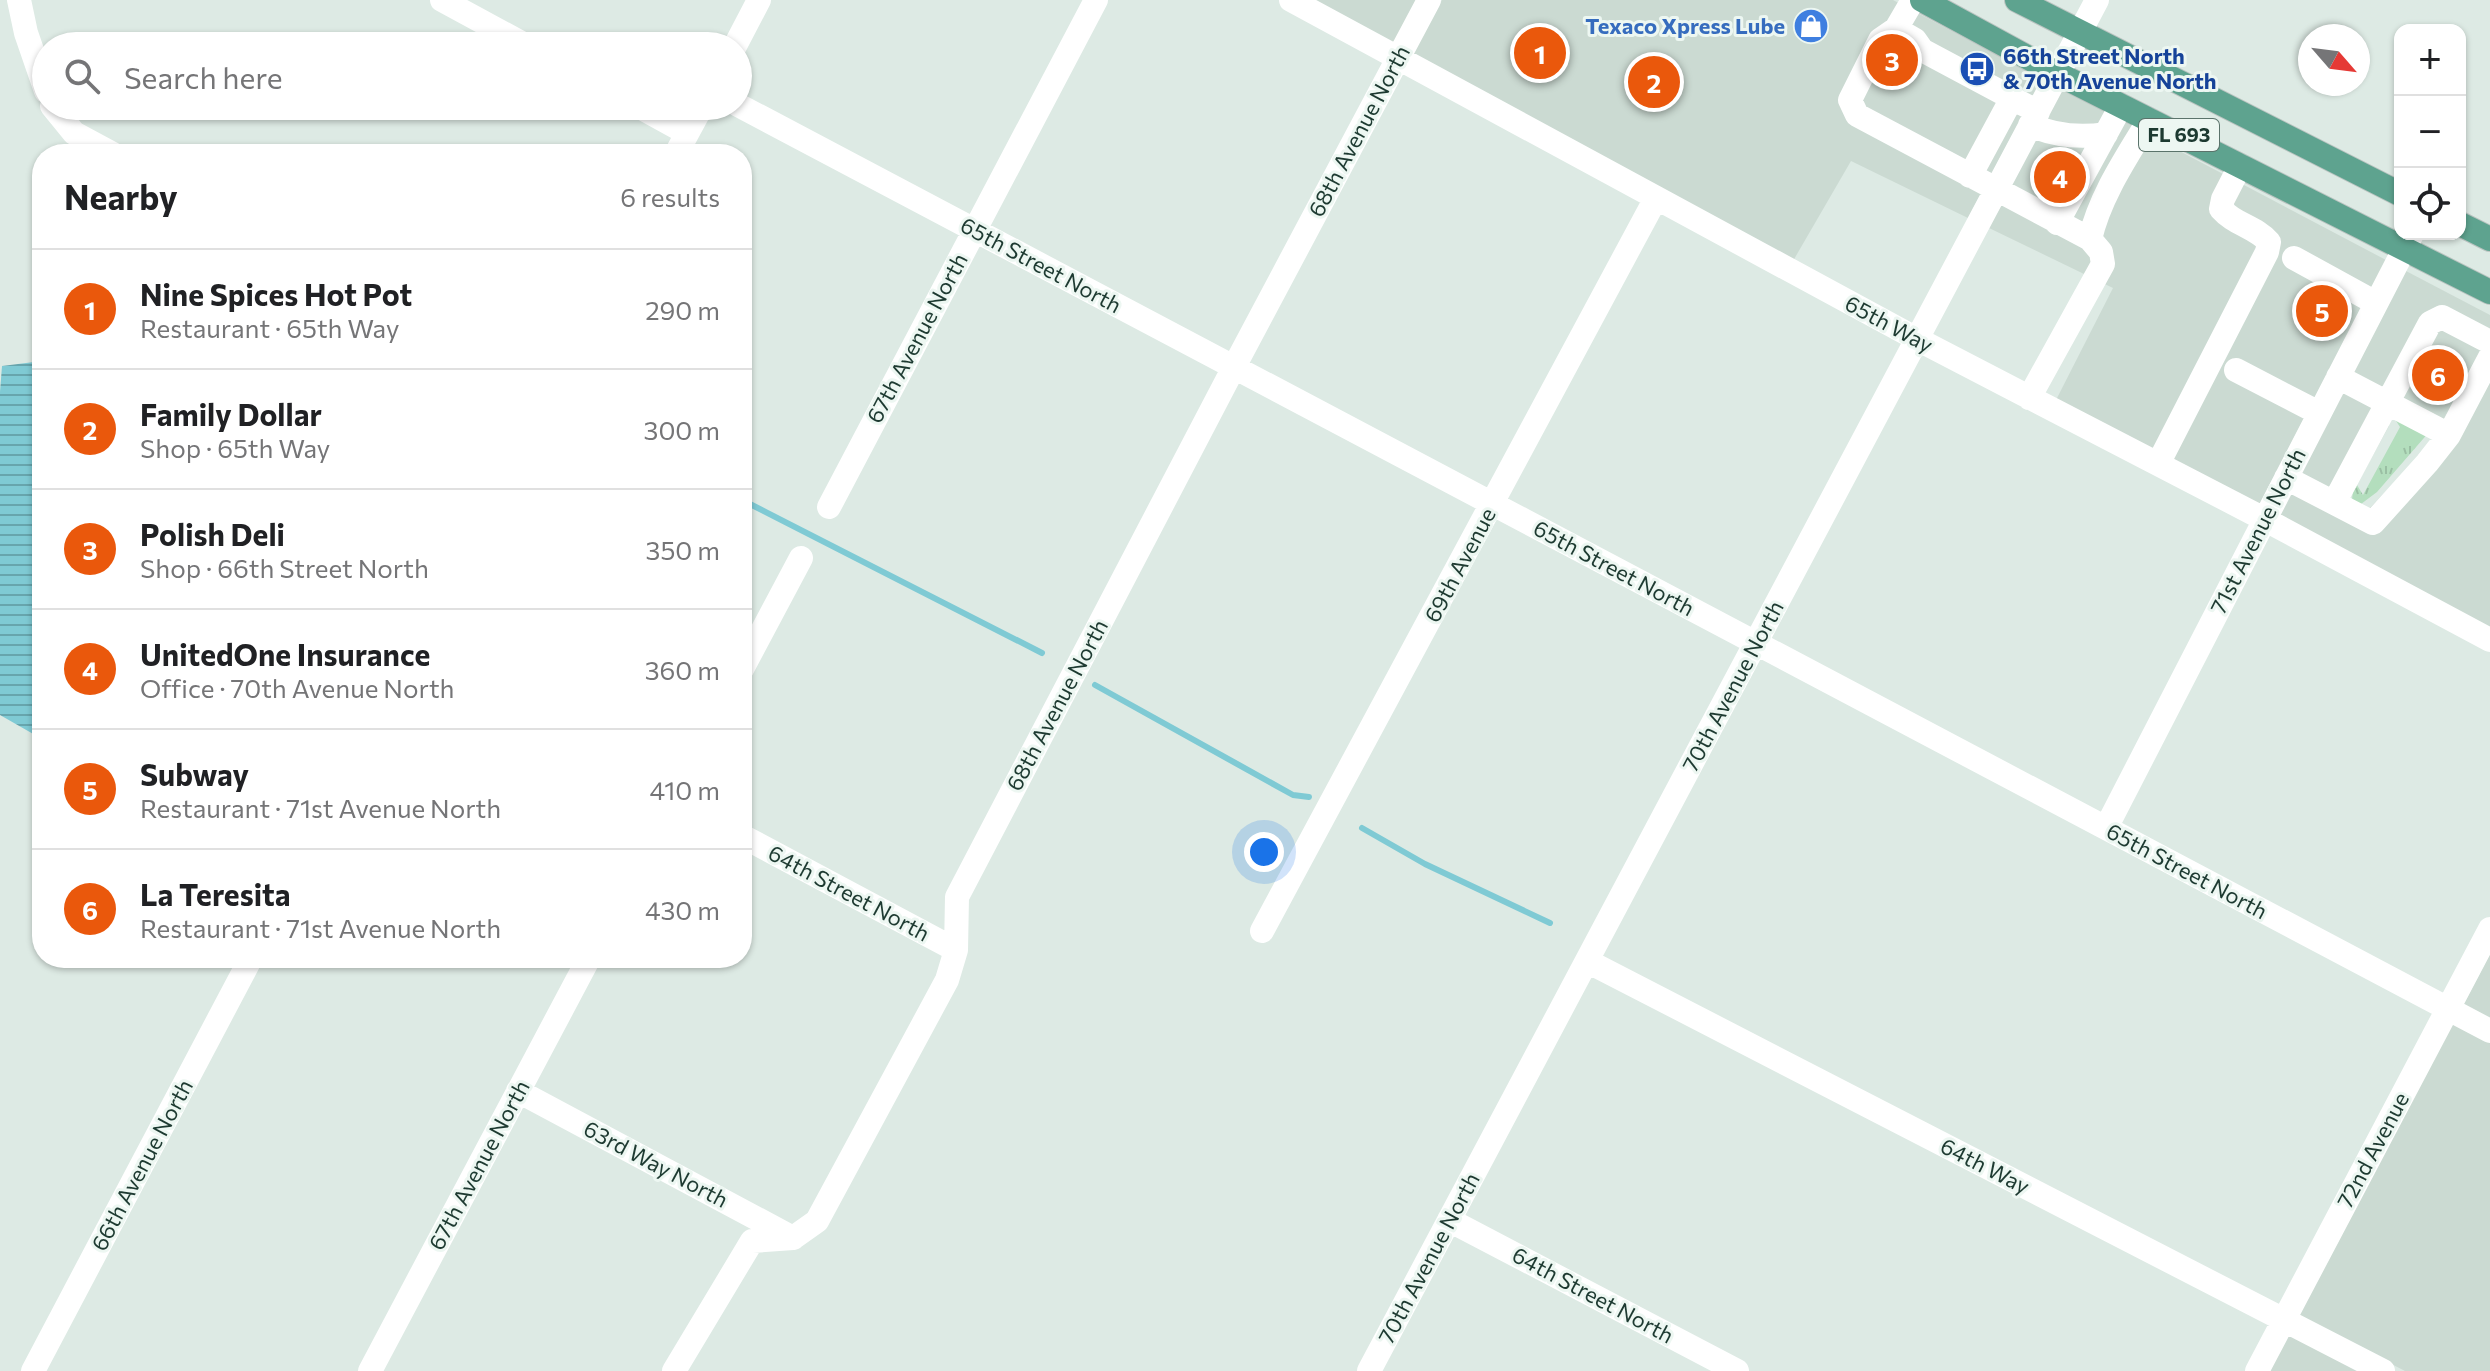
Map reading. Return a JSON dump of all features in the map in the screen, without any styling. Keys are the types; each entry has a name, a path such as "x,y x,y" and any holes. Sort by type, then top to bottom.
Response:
{"main road":[{"name":"FL 693","path":"1922,0 2058,74 2240,166 2408,241 2490,292"},
{"name":"FL 693","path":"2017,0 2394,191"},
{"path":"2466,227 2490,239"}],"street":[{"path":"19,0 32,50"},
{"path":"442,0 501,32"},
{"path":"742,32 759,0"},
{"name":"67th Avenue North","path":"829,507 1096,0"},
{"name":"65th Way","path":"1291,0 1917,339 2490,640"},
{"name":"68th Avenue North","path":"793,1238 817,1221 947,980 956,950 957,897 1429,0"},
{"path":"1913,0 1896,29 1880,40 1850,100 1857,115 2090,239 2101,252 2103,264 2029,398"},
{"name":"70th Avenue North","path":"1369,1371 2097,0"},
{"path":"1896,29 1915,40 1922,50 2012,98 2053,135 2084,137 2106,134"},
{"path":"1970,176 2012,98"},
{"path":"2057,223 2121,106"},
{"name":"65th Street North","path":"752,112 2490,1031"},
{"path":"63,120 74,133 94,144"},
{"path":"655,120 682,143 694,120"},
{"path":"2090,239 2111,185 2149,120"},
{"path":"2158,464 2267,252 2269,242 2263,235 2226,216 2221,209 2240,166"},
{"name":"69th Avenue","path":"1262,931 1656,198"},
{"name":"71st Avenue North","path":"2106,828 2408,241"},
{"path":"2294,258 2376,303"},
{"path":"2334,503 2430,323 2442,317 2490,342"},
{"path":"2286,478 2373,523 2449,435 2490,357"},
{"path":"2236,370 2319,413"},
{"path":"2338,377 2449,435"},
{"path":"752,650 801,558"},
{"name":"64th Street North","path":"752,841 956,950"},
{"name":"72nd Avenue","path":"2257,1371 2490,929"},
{"name":"64th Way","path":"1587,961 2383,1371"},
{"name":"66th Avenue North","path":"33,1371 246,968"},
{"name":"67th Avenue North","path":"370,1371 584,968"},
{"name":"63rd Way North","path":"518,1091 793,1238"},
{"name":"64th Street North","path":"1449,1220 1737,1371"},
{"path":"674,1371 752,1241 793,1238"}],"shaded area":[{"path":"1313,0 1416,0 1393,44"},
{"path":"1442,0 1893,0 2042,79 1968,218 1851,161 1793,261 1413,54"},
{"path":"2062,89 2386,260 2259,505 2056,400 2113,288 1989,228"},
{"path":"2406,271 2490,315 2490,629 2279,516","holes":["2383,416 2433,423 2437,437 2367,511 2342,498 2361,477 2389,426"]},
{"path":"2490,954 2490,1020 2463,1006"},
{"path":"2453,1023 2490,1043 2490,1371 2405,1371 2299,1316"},
{"path":"2289,1334 2361,1371 2270,1371"}],"green space":[{"path":"2391,413 2430,431 2377,492 2361,504 2352,500 2354,480 2363,495 2400,427"}],"water":[{"path":"32,362 32,733 0,715 2,366"}],"waterway":[{"path":"752,505 1042,653"},
{"path":"1095,685 1293,795 1309,797"},
{"path":"1362,828 1425,864 1550,923"}],"place":[{"name":"Texaco Xpress Lube","path":"1811,26"},
{"name":"Nine Spices Hot Pot","path":"1540,53"},
{"name":"Polish Deli","path":"1892,60"},
{"name":"66th Street North & 70th Avenue North","path":"1977,69"},
{"name":"Family Dollar","path":"1654,82"},
{"name":"UnitedOne Insurance","path":"2060,177"},
{"name":"Subway","path":"2322,311"},
{"name":"La Teresita","path":"2438,375"}]}
